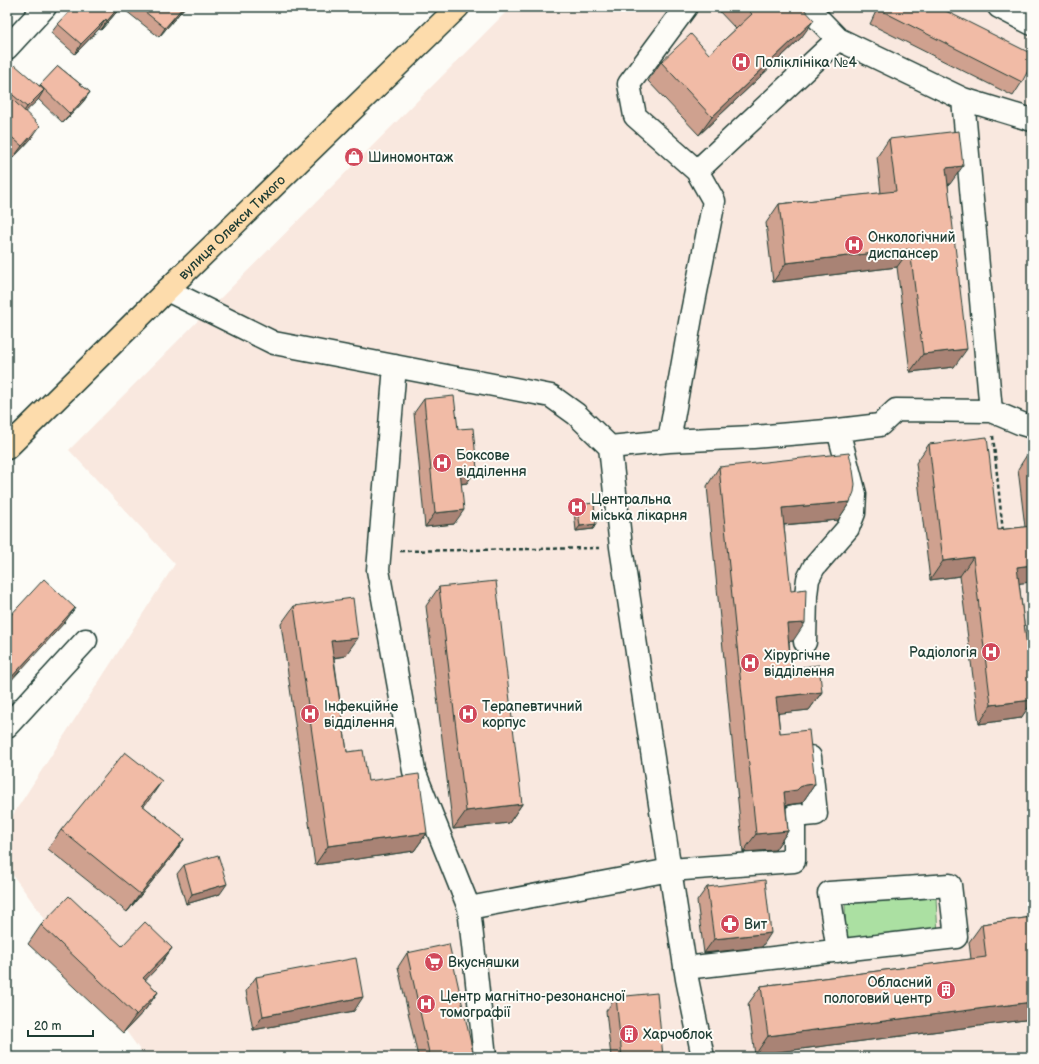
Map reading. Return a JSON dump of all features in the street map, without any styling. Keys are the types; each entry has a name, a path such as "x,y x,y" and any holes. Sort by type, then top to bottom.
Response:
{"main road":[{"name":"вулиця Олекси Тихого","path":"7,448 458,7"}],"street":[{"path":"7,48 45,7"},
{"path":"669,441 691,317 714,201 698,171 635,116 629,84 686,7"},
{"path":"807,7 838,39 962,99 1032,120"},
{"path":"999,7 1032,24"},
{"path":"698,171 838,39"},
{"path":"962,99 991,411"},
{"path":"167,290 274,343 551,396 576,414 610,447 621,547 670,870 685,968 703,1057"},
{"path":"395,366 378,570 414,771 469,908 485,1057"},
{"path":"610,447 669,441 753,437 880,425 896,410 991,411 1032,427"},
{"path":"805,642 806,595 808,579 814,567 848,528 854,513 855,494 838,430"},
{"path":"7,726 86,640"},
{"path":"469,908 670,870 794,861 794,816 816,814 808,739"},
{"path":"685,968 838,951 956,937 950,885 829,893 838,951"}],"path":[{"path":"991,411 1003,538"},
{"path":"380,552 621,547"}],"shaded area":[{"name":"Центральна міська лікарня","path":"511,7 1032,7 1032,1057 145,1057 7,867 7,824 175,564 69,450"}],"green space":[{"path":"936,898 938,935 846,940 845,903"}],"building":[{"path":"76,7 119,7 107,21 106,19 81,44 58,24 73,8 75,9"},
{"path":"139,7 183,7 165,28"},
{"name":"Поліклініка №4","path":"745,7 802,7 814,20 712,117 661,62 691,34 709,54 752,14"},
{"path":"881,7 938,7 1032,54 1032,63 1022,82 880,10"},
{"path":"15,65 44,90 27,107 7,90 7,73"},
{"path":"58,66 90,92 70,114 40,85"},
{"path":"13,100 40,126 22,146 7,133 7,106"},
{"name":"Онкологічний диспансер","path":"959,131 963,166 946,168 967,349 923,354 910,249 786,263 779,204 896,191 889,139"},
{"name":"Боксове відділення","path":"454,396 458,429 473,428 477,469 460,471 464,510 435,513 424,399"},
{"name":"Радіологія","path":"987,437 998,530 1032,526 1032,565 1017,567 1032,687 1032,700 991,705 973,557 943,561 929,444"},
{"path":"1030,450 1032,450 1032,462"},
{"name":"Хірургічне відділення","path":"849,453 855,484 850,502 782,508 791,591 806,589 805,623 787,624 791,668 819,665 822,692 776,697 780,733 809,730 815,784 805,785 797,790 784,792 788,831 756,834 719,467"},
{"path":"594,503 596,524 580,526 577,505"},
{"path":"44,579 75,608 7,682 7,619"},
{"name":"Терапевтичний корпус","path":"496,581 522,804 466,811 439,587"},
{"path":"353,598 358,638 331,641 347,752 363,750 368,781 419,774 427,833 328,846 294,606"},
{"path":"125,752 162,781 142,805 184,839 140,894 61,830"},
{"path":"218,855 227,884 192,894 184,865"},
{"path":"765,880 771,933 714,939 707,887"},
{"path":"69,896 122,946 145,922 172,948 143,978 158,992 136,1015 41,925"},
{"name":"Обласний пологовий центр","path":"1032,917 1032,1002 768,1036 761,986 986,957 982,924"},
{"path":"449,944 474,1057 430,1057 407,953"},
{"path":"356,958 363,997 263,1016 256,977"},
{"path":"657,993 663,1057 622,1057 616,997"}],"place":[{"name":"Поліклініка №4","path":"741,62"},
{"name":"Шиномонтаж","path":"354,157"},
{"name":"Онкологічний диспансер","path":"854,245"},
{"name":"Боксове відділення","path":"442,463"},
{"name":"Центральна міська лікарня","path":"577,507"},
{"name":"Радіологія","path":"991,652"},
{"name":"Хірургічне відділення","path":"750,663"},
{"name":"Інфекційне відділення","path":"310,714"},
{"name":"Терапевтичний корпус","path":"468,714"},
{"name":"Вит","path":"730,924"},
{"name":"Вкусняшки","path":"434,962"},
{"name":"Обласний пологовий центр","path":"946,990"},
{"name":"Центр магнітно-резонансної томографії","path":"426,1004"},
{"name":"Харчоблок","path":"629,1034"}]}
